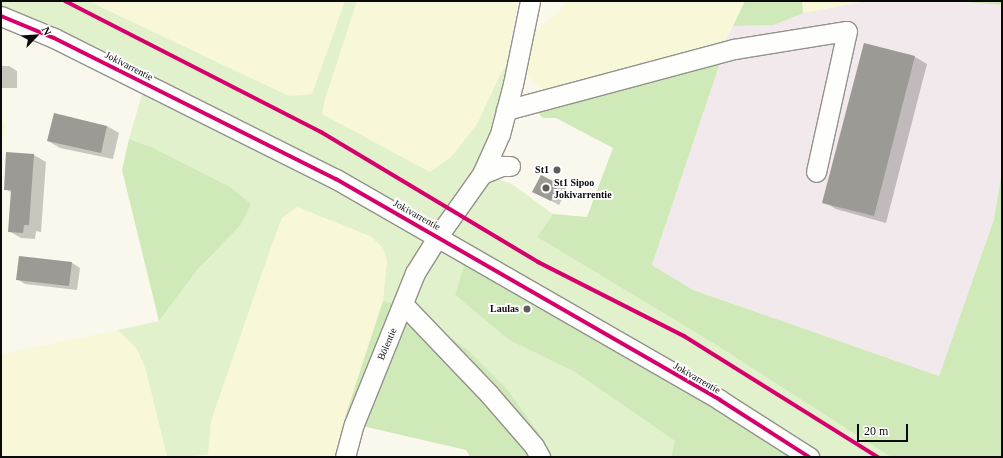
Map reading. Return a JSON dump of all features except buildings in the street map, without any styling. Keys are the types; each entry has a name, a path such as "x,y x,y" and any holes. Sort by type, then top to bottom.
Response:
{"street":[{"name":"Bölentie","path":"345,457 354,424 404,305 415,273 438,236 482,174 500,134 530,1"},
{"name":"Jokivarrentie","path":"1,16 54,38 314,168 438,236 720,400 809,457"},
{"path":"506,110 734,49 847,31 816,172"},
{"path":"482,174 502,166 510,166"},
{"path":"404,305 489,394 534,446 540,457"}],"shaded area":[{"path":"866,1 951,1 1002,5 1002,170 994,218 939,376 693,290 652,265 721,60 724,43 733,26 774,25 803,13"}],"green space":[{"path":"1,1 88,1 289,96 312,94 345,1 357,1 325,99 322,114 430,172 451,157 477,124 504,67 516,72 482,174 512,184 553,214 537,237 713,343 891,457 788,457 783,440 468,254 455,295 509,340 575,372 675,441 671,457 551,457 545,442 508,390 467,349 404,305 383,301 387,261 383,248 370,236 297,207 282,218 271,247 211,421 208,455 167,457 146,370 137,349 118,330 159,321 198,269 240,226 151,147 129,139 145,84 1,16"},
{"path":"88,1 345,1 312,94 289,96"},
{"path":"357,1 518,1 507,59 477,124 451,157 430,172 322,114 325,99"},
{"path":"565,1 745,1 724,43 544,91 525,74 534,32 563,8"},
{"path":"745,1 802,1 803,13 774,25 733,26"},
{"path":"802,1 866,1 803,13"},
{"path":"951,1 1002,1 1002,5"},
{"path":"721,60 652,265 693,290 939,376 994,219 1002,170 1002,457 891,457 713,343 537,237 553,214 587,217 613,148 556,118 543,118 536,111"},
{"path":"1,120 6,126 1,145"},
{"path":"129,139 151,147 230,187 251,204 240,226 198,269 159,321 122,170"},
{"path":"297,207 370,236 383,248 387,261 383,301 345,417 354,424 345,457 208,457 211,421 271,247 282,218"},
{"path":"468,253 783,440 788,457 671,457 675,441 575,372 509,340 455,295"},
{"path":"383,301 404,305 467,349 508,390 545,442 551,457 470,457 466,450 354,424 345,417"},
{"path":"118,330 137,349 146,370 167,457 1,457 1,354"}],"cycle path":[{"path":"65,1 321,132 538,262 684,336 878,457"},
{"path":"1,16 54,38 336,179 720,400 809,457"}],"place":[{"name":"St1","path":"557,170"},
{"name":"St1 Sipoo Jokivarrentie","path":"546,188"},
{"name":"Laulas","path":"527,309"}]}
